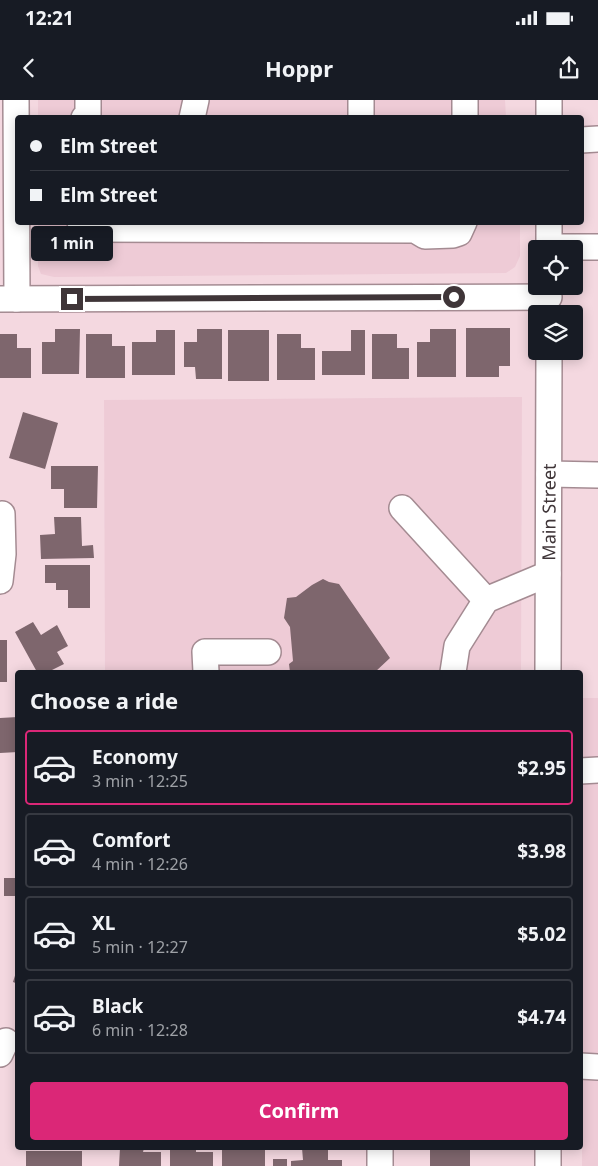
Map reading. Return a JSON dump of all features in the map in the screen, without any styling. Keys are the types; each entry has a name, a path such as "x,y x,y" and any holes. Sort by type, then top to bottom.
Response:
{"street":[{"path":"15,115 16,100"},
{"path":"88,100 88,115"},
{"path":"193,115 196,100"},
{"path":"361,100 362,115"},
{"path":"465,100 465,115"},
{"path":"549,100 549,115"},
{"path":"15,125 8,299 548,299"},
{"path":"584,140 598,139"},
{"path":"83,225 87,229 193,225 363,226 415,230 425,236 453,235 459,233 463,225"},
{"path":"548,240 549,225"},
{"path":"583,247 598,247"},
{"name":"Main Street","path":"548,360 548,670"},
{"path":"548,474 598,475"},
{"path":"402,508 486,600"},
{"path":"0,581 3,554 2,514"},
{"path":"453,670 457,646 486,600 548,574"},
{"path":"206,670 205,652 268,652"},
{"path":"583,770 598,770"},
{"path":"583,1066 598,1067"},
{"path":"380,1150 380,1166"},
{"path":"548,1150 548,1166"}],"shaded area":[{"path":"38,100 505,100 506,115 38,115"},
{"path":"38,225 520,225 520,256 515,267 506,273 54,277 41,274 38,266"},
{"path":"522,397 521,670 105,670 104,400"},
{"path":"583,698 598,698 598,1166 582,1166"}],"building":[{"path":"466,328 510,328 510,366 499,366 499,377 466,377"},
{"path":"55,329 80,329 79,374 42,374 42,342 55,342"},
{"path":"197,329 222,329 222,379 196,379 195,367 184,367 184,342 197,342"},
{"path":"430,329 456,329 456,377 417,377 417,342 430,342"},
{"path":"156,330 175,330 175,375 132,375 132,342 156,342"},
{"path":"228,330 269,330 269,381 228,381"},
{"path":"351,330 365,330 365,375 322,375 322,351 351,351"},
{"path":"0,334 17,334 17,348 31,348 31,378 0,378"},
{"path":"86,334 112,334 112,346 125,346 125,378 86,378"},
{"path":"277,334 301,334 301,348 315,348 315,380 277,380"},
{"path":"372,334 397,334 397,348 409,348 409,379 372,379"},
{"path":"23,412 58,423 45,469 9,458"},
{"path":"51,466 98,466 97,508 64,508 64,489 51,489"},
{"path":"54,517 81,517 82,546 93,545 94,558 41,559 40,535 55,534"},
{"path":"45,565 90,565 90,608 68,608 68,590 56,590 56,583 45,583"},
{"path":"323,579 339,584 390,658 377,670 290,670 289,664 293,661 290,627 284,618 287,598 296,597"},
{"path":"33,622 41,635 57,625 68,646 57,652 64,664 52,670 36,670 15,632"},
{"path":"0,640 7,640 7,682 0,682"},
{"path":"15,717 15,752 0,753 0,718"},
{"path":"4,878 15,878 15,896 4,896"},
{"path":"120,1150 161,1152 161,1166 119,1166"},
{"path":"170,1150 213,1152 213,1166 170,1166"},
{"path":"222,1150 265,1150 265,1166 222,1166"},
{"path":"302,1150 328,1150 328,1160 342,1160 342,1166 291,1166 291,1161 303,1160"},
{"path":"430,1150 470,1150 470,1166 430,1166"},
{"path":"26,1151 82,1151 82,1166 26,1166"},
{"path":"273,1159 287,1159 287,1166 273,1166"}],"route":[{"path":"72,299 454,297"}]}
